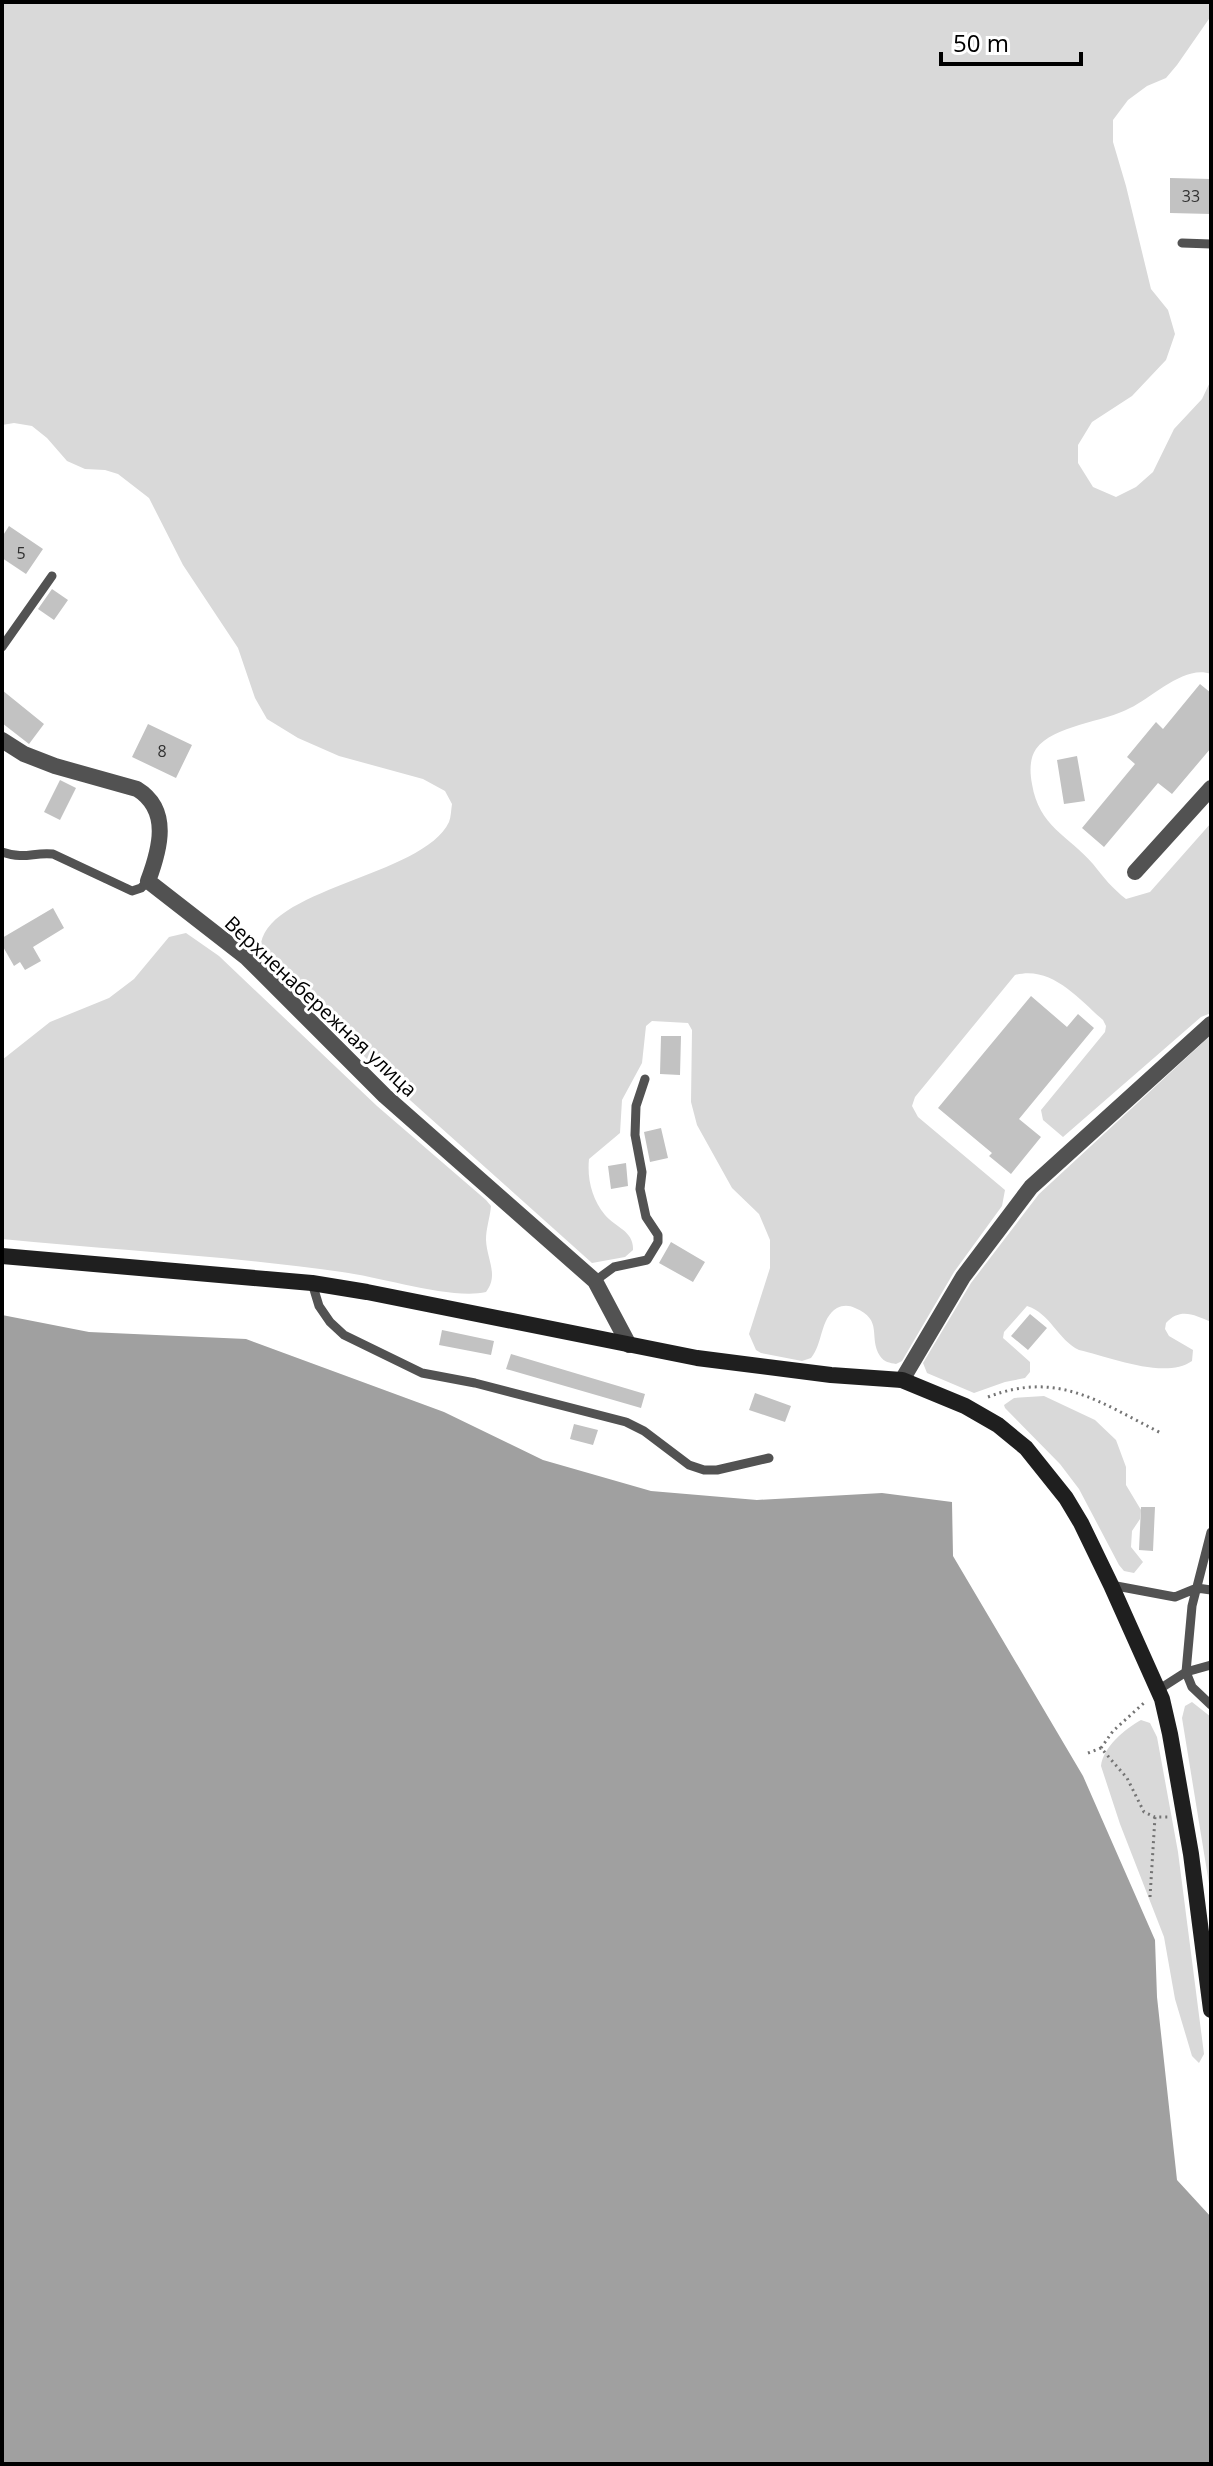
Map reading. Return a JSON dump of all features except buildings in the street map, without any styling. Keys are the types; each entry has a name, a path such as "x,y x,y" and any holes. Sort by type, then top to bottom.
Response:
{"main road":[{"path":"2,1256 312,1283 629,1345 761,1367 902,1380 965,1406 998,1425 1039,1462 1066,1498 1111,1585 1158,1690 1167,1716 1184,1813 1211,2010"}],"street":[{"path":"2,740 24,754 137,789 150,797 157,808 160,823 158,856 148,881"},
{"path":"1135,872 1211,788"},
{"name":"Верхненабережная улица","path":"148,881 247,958 385,1096 595,1281 629,1345"},
{"path":"902,1380 963,1277 1031,1187 1211,1024"}],"lane":[{"path":"1182,243 1211,244"},
{"path":"2,647 52,576"},
{"path":"2,852 26,858 43,853 53,854 132,891 148,881"},
{"path":"595,1281 614,1267 647,1260 658,1242 658,1235 646,1217 635,1135 636,1106 645,1079"},
{"path":"312,1283 319,1306 344,1335 422,1373 475,1383 626,1422 652,1436 689,1465 704,1470 769,1458"},
{"path":"1211,1532 1192,1606 1186,1672 1192,1687 1211,1705"},
{"path":"1111,1585 1175,1597 1197,1588 1211,1590"},
{"path":"1158,1690 1186,1672 1211,1665"}],"path":[{"path":"965,1406 1010,1389 1044,1385 1070,1391 1161,1433"},
{"path":"1088,1753 1101,1748 1113,1731 1158,1690"},
{"path":"1101,1748 1127,1778 1144,1812 1155,1817 1184,1813"},
{"path":"1150,1897 1155,1817"}],"shaded area":[{"path":"2,2 1211,2 1211,16 1177,65 1166,78 1147,86 1128,100 1113,120 1113,142 1151,289 1168,310 1175,334 1166,360 1132,396 1092,422 1078,445 1078,463 1093,487 1116,497 1136,487 1153,472 1174,429 1202,399 1211,380 1211,674 1201,672 1180,677 1119,713 1054,734 1036,749 1031,771 1036,799 1048,821 1126,899 1150,892 1211,823 1211,1013 1201,1017 1063,1137 1043,1120 1041,1110 1105,1032 1106,1026 1074,993 1052,979 1028,973 1015,975 915,1097 912,1106 918,1117 1005,1190 1002,1206 954,1272 902,1361 896,1364 882,1358 869,1318 848,1306 831,1312 811,1358 802,1361 756,1350 749,1334 770,1268 770,1240 759,1214 732,1188 697,1125 691,1102 692,1030 688,1023 652,1021 646,1026 642,1063 622,1100 620,1133 589,1159 590,1181 597,1202 633,1244 633,1250 625,1257 592,1263 392,1084 261,953 266,931 283,913 310,898 408,857 433,841 449,822 452,804 445,791 423,779 339,756 298,738 267,719 255,698 238,648 183,565 149,498 118,474 85,469 67,461 32,426 2,425"},
{"path":"186,933 219,956 377,1106 486,1200 491,1206 486,1240 492,1280 486,1292 436,1291 342,1272 258,1262 2,1239 2,1060 50,1022 109,998 134,979 169,937"},
{"path":"1211,1035 1211,1322 1182,1314 1171,1318 1165,1329 1169,1336 1193,1350 1192,1361 1181,1366 1153,1368 1079,1350 1065,1340 1042,1314 1027,1306 1004,1332 1003,1338 1030,1362 1030,1372 1025,1378 974,1393 927,1373 923,1363 971,1283 1039,1194"},
{"path":"2,1315 89,1332 246,1339 444,1412 543,1460 651,1491 757,1500 882,1493 952,1502 953,1556 1083,1776 1155,1940 1157,1997 1177,2180 1211,2217 1211,2464 2,2464"},
{"path":"1044,1396 1095,1420 1116,1440 1126,1467 1126,1485 1141,1510 1140,1519 1132,1531 1131,1547 1143,1562 1134,1573 1124,1571 1119,1565 1079,1489 1060,1464 1004,1405 1014,1398"},
{"path":"1192,1702 1211,1717 1211,1896 1182,1718 1185,1706"},
{"path":"1141,1720 1150,1723 1157,1737 1178,1852 1204,2054 1199,2063 1192,2056 1175,1999 1164,1937 1101,1766 1110,1745"}]}
